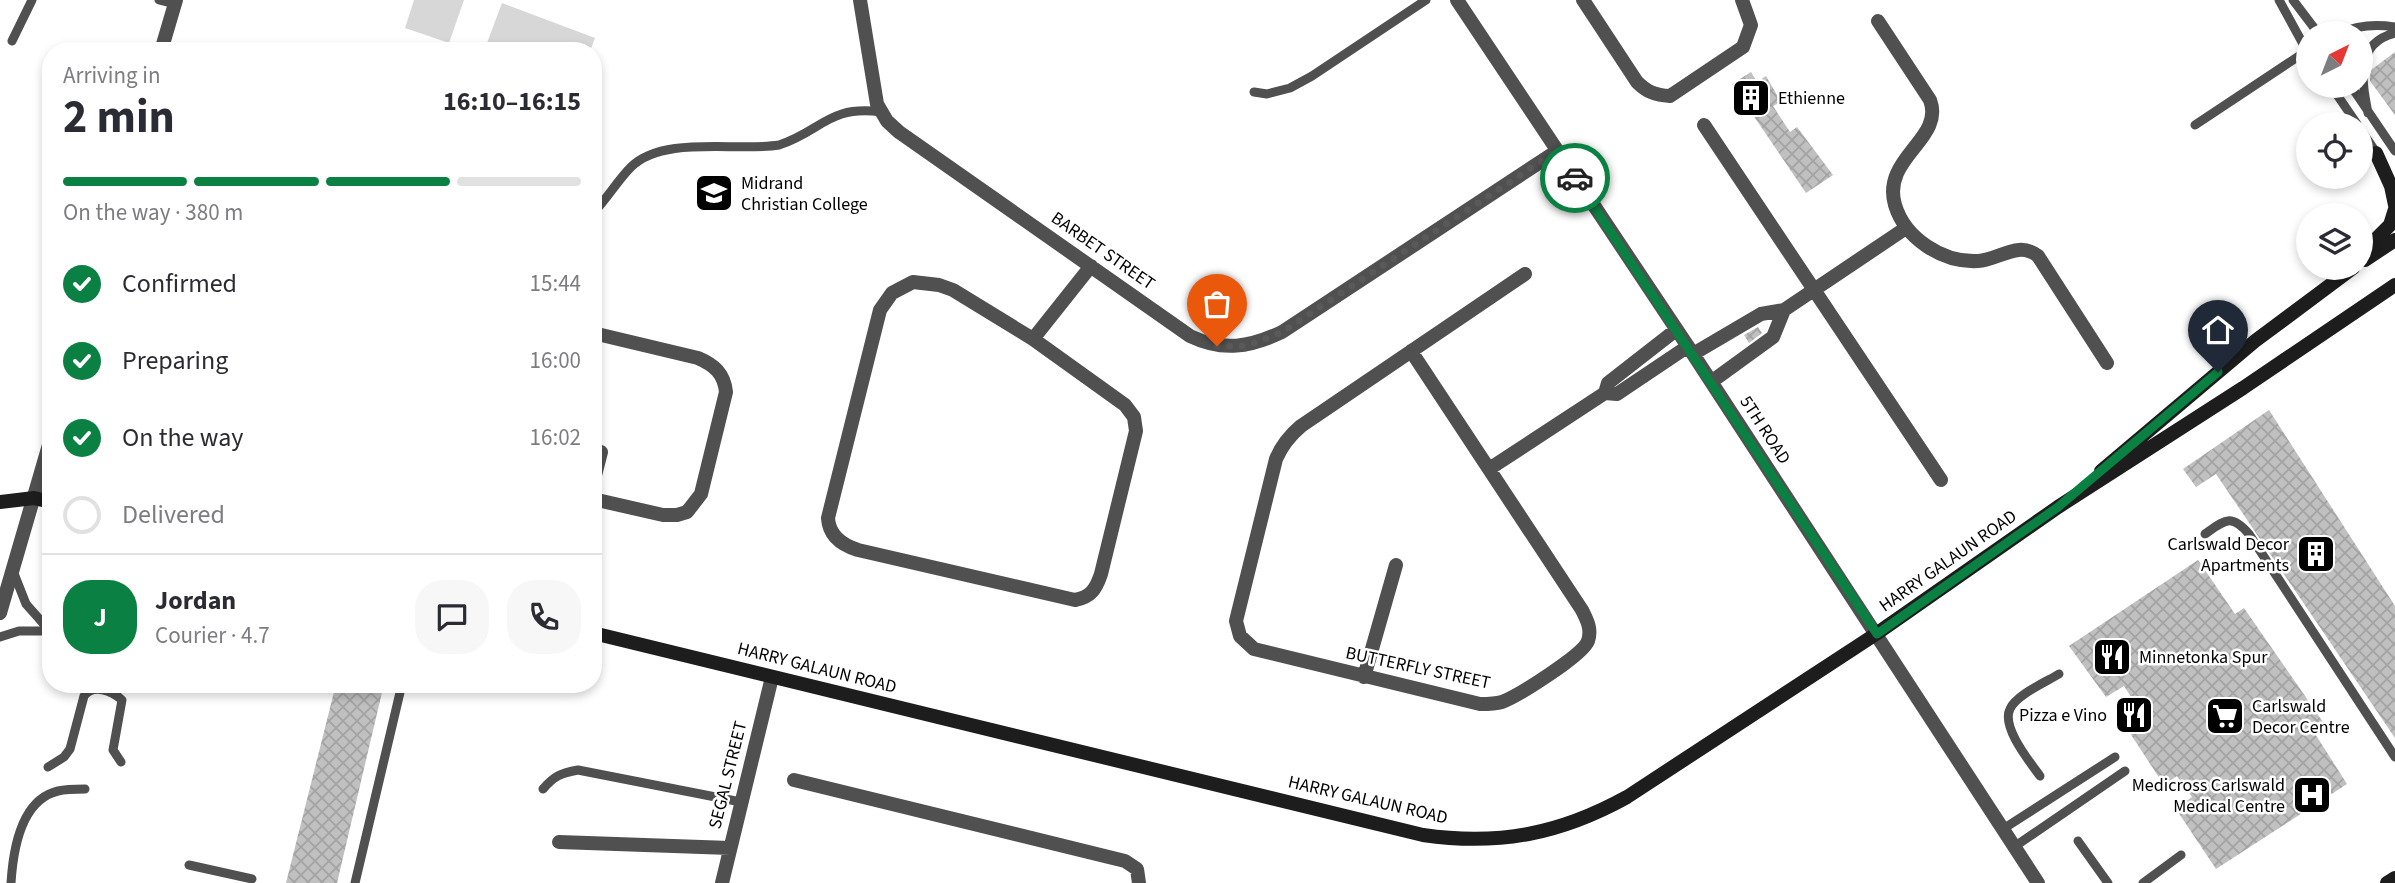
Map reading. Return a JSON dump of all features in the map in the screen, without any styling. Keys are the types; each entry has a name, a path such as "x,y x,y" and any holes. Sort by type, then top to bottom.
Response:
{"main road":[{"path":"2373,242 2390,225 2395,207 2391,186 2376,153"},
{"path":"2373,255 2395,240"},
{"path":"2329,284 2333,280"},
{"name":"HARRY GALAUN ROAD","path":"2058,507 2255,341 2335,280"},
{"name":"HARRY GALAUN ROAD","path":"602,635 1423,835 1472,840 1550,831 1601,811 1627,797 1877,634 2058,507 2232,396 2395,285"},
{"path":"0,502 34,498 42,500"},
{"path":"2387,883 2395,878"}],"street":[{"path":"860,0 874,91 881,112"},
{"name":"5TH ROAD","path":"1457,0 1877,634 2038,883"},
{"path":"1583,0 1637,82 1656,95 1670,96 1743,47 1751,25 1742,0"},
{"path":"164,42 176,2"},
{"path":"1878,21 1934,110 1931,124 1895,175 1894,199 1906,228 1917,240 1930,248 1965,261 1980,261 2020,249 2032,251 2038,256 2107,363"},
{"name":"BARBET STREET","path":"881,112 899,132 1190,336 1217,346 1247,346 1282,332 1557,151"},
{"path":"1704,125 1941,480"},
{"path":"1489,469 1605,393 1617,394 1690,350 1760,314 1784,310 1906,228"},
{"path":"1033,339 1091,266"},
{"name":"BUTTERFLY STREET","path":"1411,351 1581,610 1590,628 1587,645 1570,660 1516,696 1493,704 1480,704 1254,649 1240,636 1236,621 1281,446 1301,425 1525,274"},
{"path":"913,282 939,285 953,290 1033,339 1125,405 1134,417 1136,431 1101,574 1092,593 1075,600 858,550 838,540 828,518 880,310 892,293 913,282"},
{"path":"1711,382 1773,337 1784,310"},
{"path":"1605,393 1608,383 1676,330"},
{"path":"602,335 709,363 719,371 725,381 726,392 701,494 687,512 663,515 602,501"},
{"path":"0,613 42,470"},
{"path":"1364,677 1396,565"},
{"name":"SEGAL STREET","path":"722,883 772,677"},
{"path":"794,780 1125,860 1137,869 1139,883"},
{"path":"559,842 730,848"}],"lane":[{"path":"12,41 32,0"},
{"path":"159,0 176,2"},
{"path":"1254,92 1267,94 1290,88 1426,0"},
{"path":"2279,0 2296,30"},
{"path":"2292,0 2309,21"},
{"path":"2373,25 2395,27"},
{"path":"2368,112 2362,69 2365,57 2379,40 2395,33"},
{"path":"2195,125 2296,59"},
{"path":"602,203 630,168 638,161 662,150 779,145 792,141 836,115 866,110 881,112"},
{"path":"2373,120 2395,151"},
{"path":"2373,148 2395,179"},
{"path":"2205,534 2225,520 2231,519 2249,534 2395,757"},
{"path":"12,570 26,604 42,622"},
{"path":"0,637 19,631 42,631"},
{"path":"2040,776 2019,746 2008,722 2010,709 2019,698 2059,674"},
{"path":"48,767 64,757 70,749 86,693"},
{"path":"110,693 122,701 113,750 121,762"},
{"path":"355,883 400,693"},
{"path":"2003,829 2115,757"},
{"path":"543,789 560,773 578,770 741,802"},
{"path":"2014,847 2125,771"},
{"path":"0,873 11,880 21,827 29,811 39,800 58,791 85,789"},
{"path":"2078,841 2108,883"},
{"path":"2143,883 2181,855"},
{"path":"189,865 252,879"}],"shaded area":[{"path":"414,0 464,0 449,42 405,28"},
{"path":"502,3 595,38 593,42 487,42"}],"building":[{"path":"2395,52 2395,115 2373,85 2373,68"},
{"path":"1751,72 1757,82 1766,76 1781,102 1773,106 1790,132 1797,127 1833,175 1806,193 1732,84"},
{"path":"1758,327 1762,333 1749,343 1744,335"},
{"name":"Carlswald Decor Apartments","path":"2269,410 2395,606 2395,738 2216,474 2196,487 2183,469"},
{"name":"Carlswald Decor Centre","path":"2198,560 2235,614 2244,608 2323,722 2312,729 2347,784 2216,869 2176,809 2192,797 2177,776 2164,785 2122,721 2140,711 2124,686 2106,697 2069,646"},
{"path":"334,693 382,693 337,883 286,883"}],"way so far":[{"path":"1217,346 1247,346 1282,332 1557,151 1575,178"}],"place":[{"name":"Ethienne","path":"1751,98"},
{"name":"Midrand Christian College","path":"714,193"},
{"name":"Carlswald Decor Apartments","path":"2316,554"},
{"name":"Minnetonka Spur","path":"2112,657"},
{"name":"Pizza e Vino","path":"2134,715"},
{"name":"Carlswald Decor Centre","path":"2225,716"},
{"name":"Medicross Carlswald Medical Centre","path":"2312,795"}],"route":[{"path":"1575,178 1877,634 2058,507 2218,372"}]}
